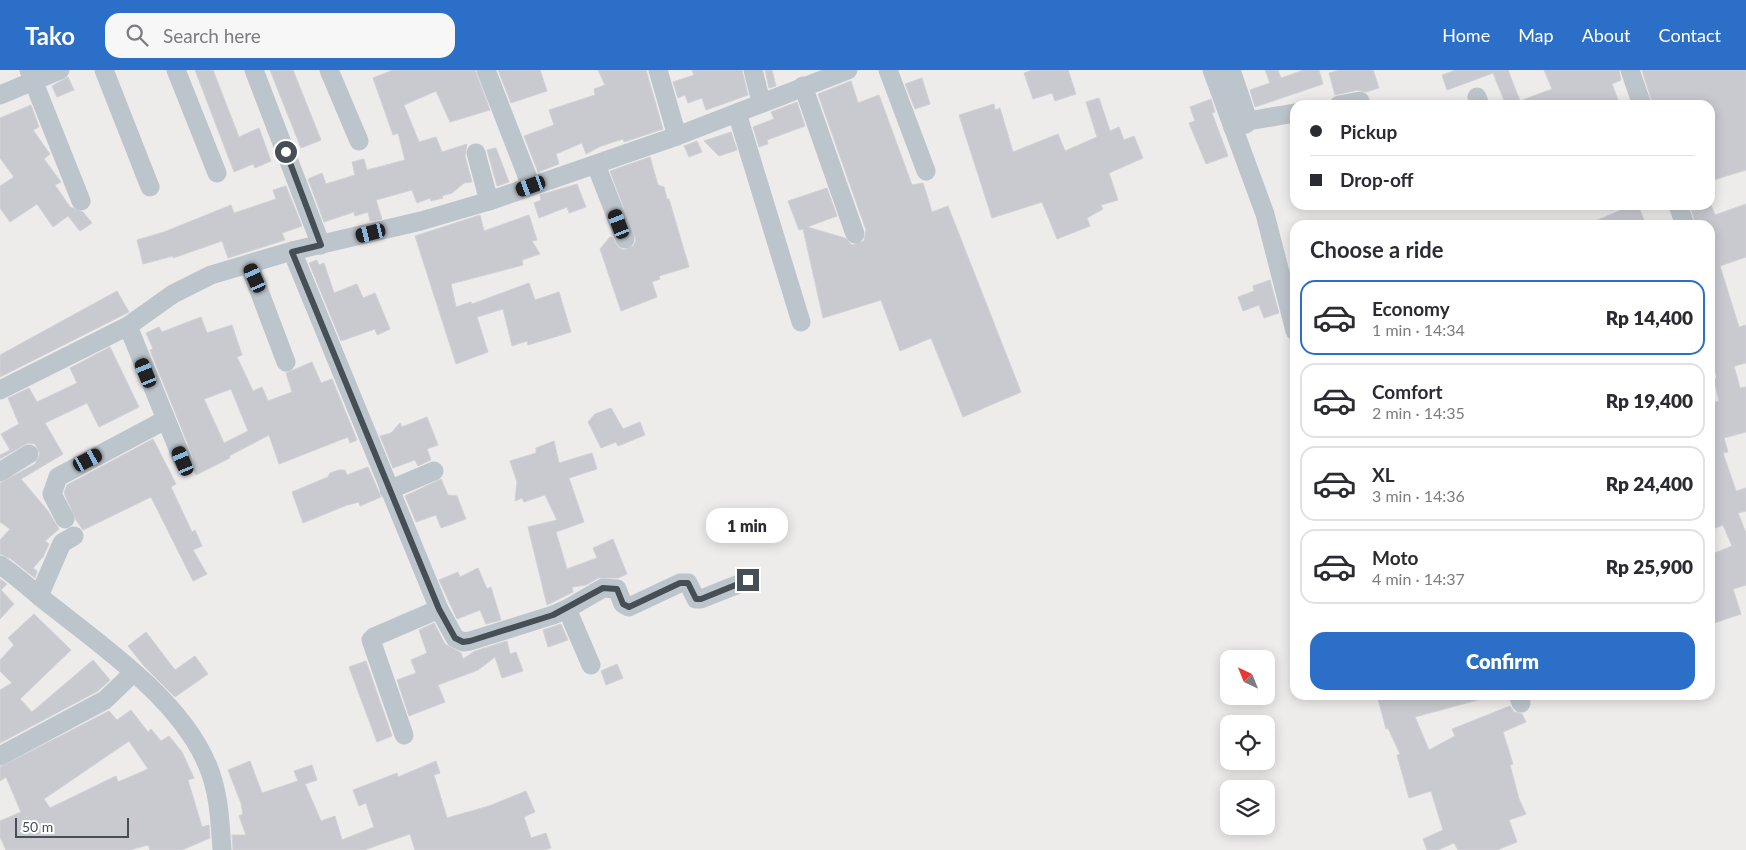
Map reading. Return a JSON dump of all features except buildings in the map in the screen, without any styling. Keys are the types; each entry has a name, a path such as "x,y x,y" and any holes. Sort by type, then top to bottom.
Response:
{"street":[{"path":"0,95 31,76 60,70"},
{"path":"104,70 150,187"},
{"path":"176,70 217,173"},
{"path":"254,70 321,245"},
{"path":"330,70 359,140"},
{"path":"486,70 531,186"},
{"path":"753,70 762,102"},
{"path":"0,390 128,326 187,285 210,275 489,201 677,136 848,70"},
{"path":"888,70 926,171"},
{"path":"1212,70 1231,97 1241,125 1290,312"},
{"path":"1231,70 1231,97"},
{"path":"1630,70 1640,100"},
{"path":"659,73 677,136"},
{"path":"31,76 81,201"},
{"path":"803,86 855,234"},
{"path":"737,113 801,322"},
{"path":"1241,125 1290,114"},
{"path":"476,153 489,201"},
{"path":"596,164 625,239"},
{"path":"292,252 439,609 455,638 463,642 553,615 603,588 617,589 623,604 629,607 680,583 688,583 693,596 696,599 701,599 748,580"},
{"path":"249,264 286,362"},
{"path":"128,326 183,461"},
{"path":"64,519 52,494 58,477 165,420"},
{"path":"0,472 29,454"},
{"path":"389,490 434,471"},
{"path":"40,596 62,543 74,536"},
{"path":"0,565 23,580 40,596 51,603 133,673 173,712 199,748 214,783 219,812 222,850"},
{"path":"404,736 371,640 439,609"},
{"path":"567,609 591,665"},
{"path":"0,756 105,700 133,673"}],"route":[{"path":"286,152 321,245 292,252 439,609 455,638 463,642 470,641 553,615 603,588 617,589 622,597 623,604 625,607 629,607 680,583 688,583 693,596 696,599 701,599 748,580"}]}
